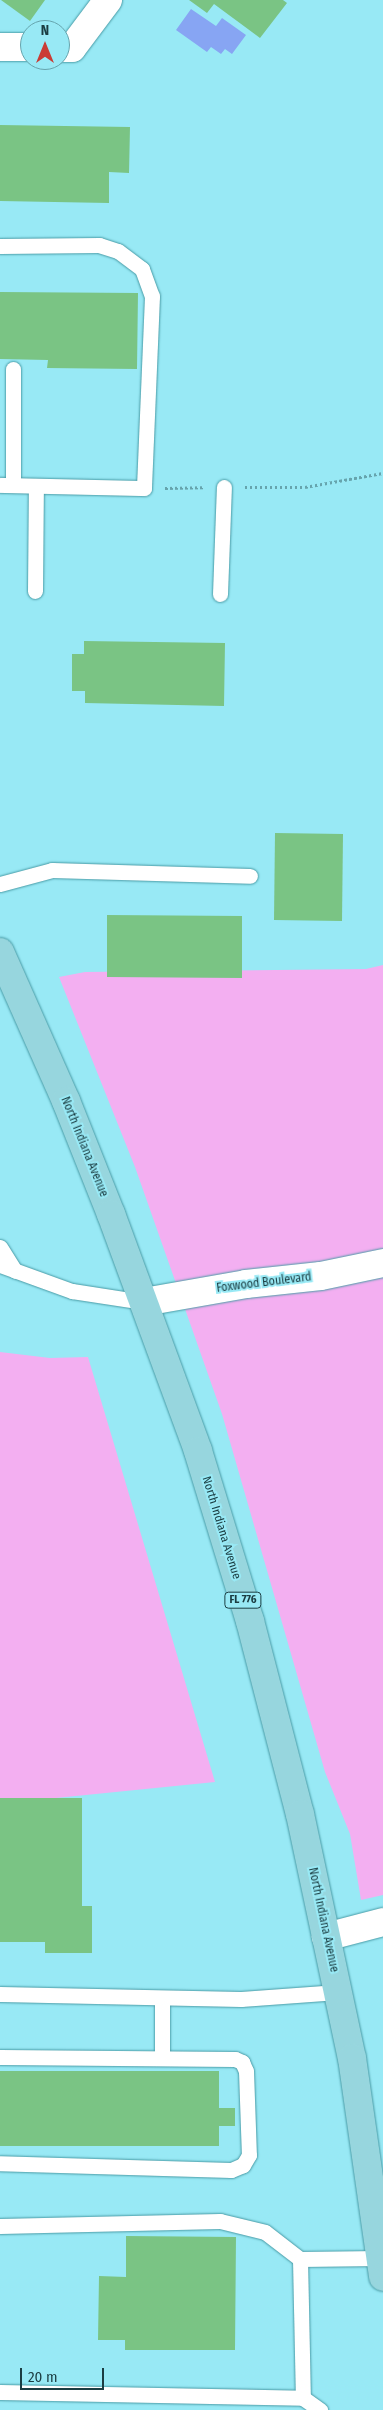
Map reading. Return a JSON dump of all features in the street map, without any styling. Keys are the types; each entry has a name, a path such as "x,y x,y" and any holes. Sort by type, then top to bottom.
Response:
{"main road":[{"name":"North Indiana Avenue","path":"0,952 66,1100 144,1302 198,1451 250,1621 300,1814 352,2058 382,2268"}],"street":[{"path":"70,48 72,48 108,0"},
{"path":"0,47 20,47"},
{"name":"Foxwood Boulevard","path":"144,1302 246,1284 321,1276 383,1263"},
{"path":"326,1937 383,1922"}],"lane":[{"path":"0,246 99,245 118,251 142,269 152,296 144,488 6,485 13,369"},
{"path":"35,591 36,486"},
{"path":"220,594 224,487"},
{"path":"0,884 52,870 250,876"},
{"path":"0,1247 15,1271"},
{"path":"0,1265 72,1291 144,1302"},
{"path":"0,1994 241,1999 338,1992"},
{"path":"162,1998 162,2056"},
{"path":"0,2057 162,2056 235,2059 242,2062 246,2070 249,2155 243,2165 231,2170 0,2163"},
{"path":"0,2226 220,2221 265,2232 300,2259 382,2268"},
{"path":"300,2259 303,2398"},
{"path":"0,2392 303,2398 320,2410"}],"path":[{"path":"144,488 305,487 383,473"}],"shaded area":[{"path":"383,965 383,1895 361,1900 350,1834 325,1772 222,1414 135,1167 59,977 85,972 366,969"},
{"path":"0,1352 50,1358 88,1357 215,1782 36,1800 0,1800"}],"water":[{"path":"191,9 216,26 222,18 246,35 232,54 225,49 221,54 211,47 207,52 176,30"}],"building":[{"path":"1,0 45,0 31,20"},
{"path":"189,0 283,0 287,3 260,38 214,4 207,13"},
{"path":"0,125 130,127 129,173 109,172 109,203 0,201"},
{"path":"0,292 138,293 137,369 47,368 48,360 0,359"},
{"path":"84,641 225,643 224,706 85,703 85,691 72,691 72,654 84,654"},
{"path":"275,833 343,834 342,921 274,920"},
{"path":"107,915 242,916 242,978 107,977"},
{"path":"0,1798 82,1798 82,1906 92,1906 92,1953 45,1953 45,1942 0,1942"},
{"path":"0,2071 219,2071 219,2108 235,2108 235,2126 219,2126 219,2146 0,2146"},
{"path":"126,2236 236,2237 235,2350 125,2350 125,2340 98,2340 99,2276 126,2277"}]}
